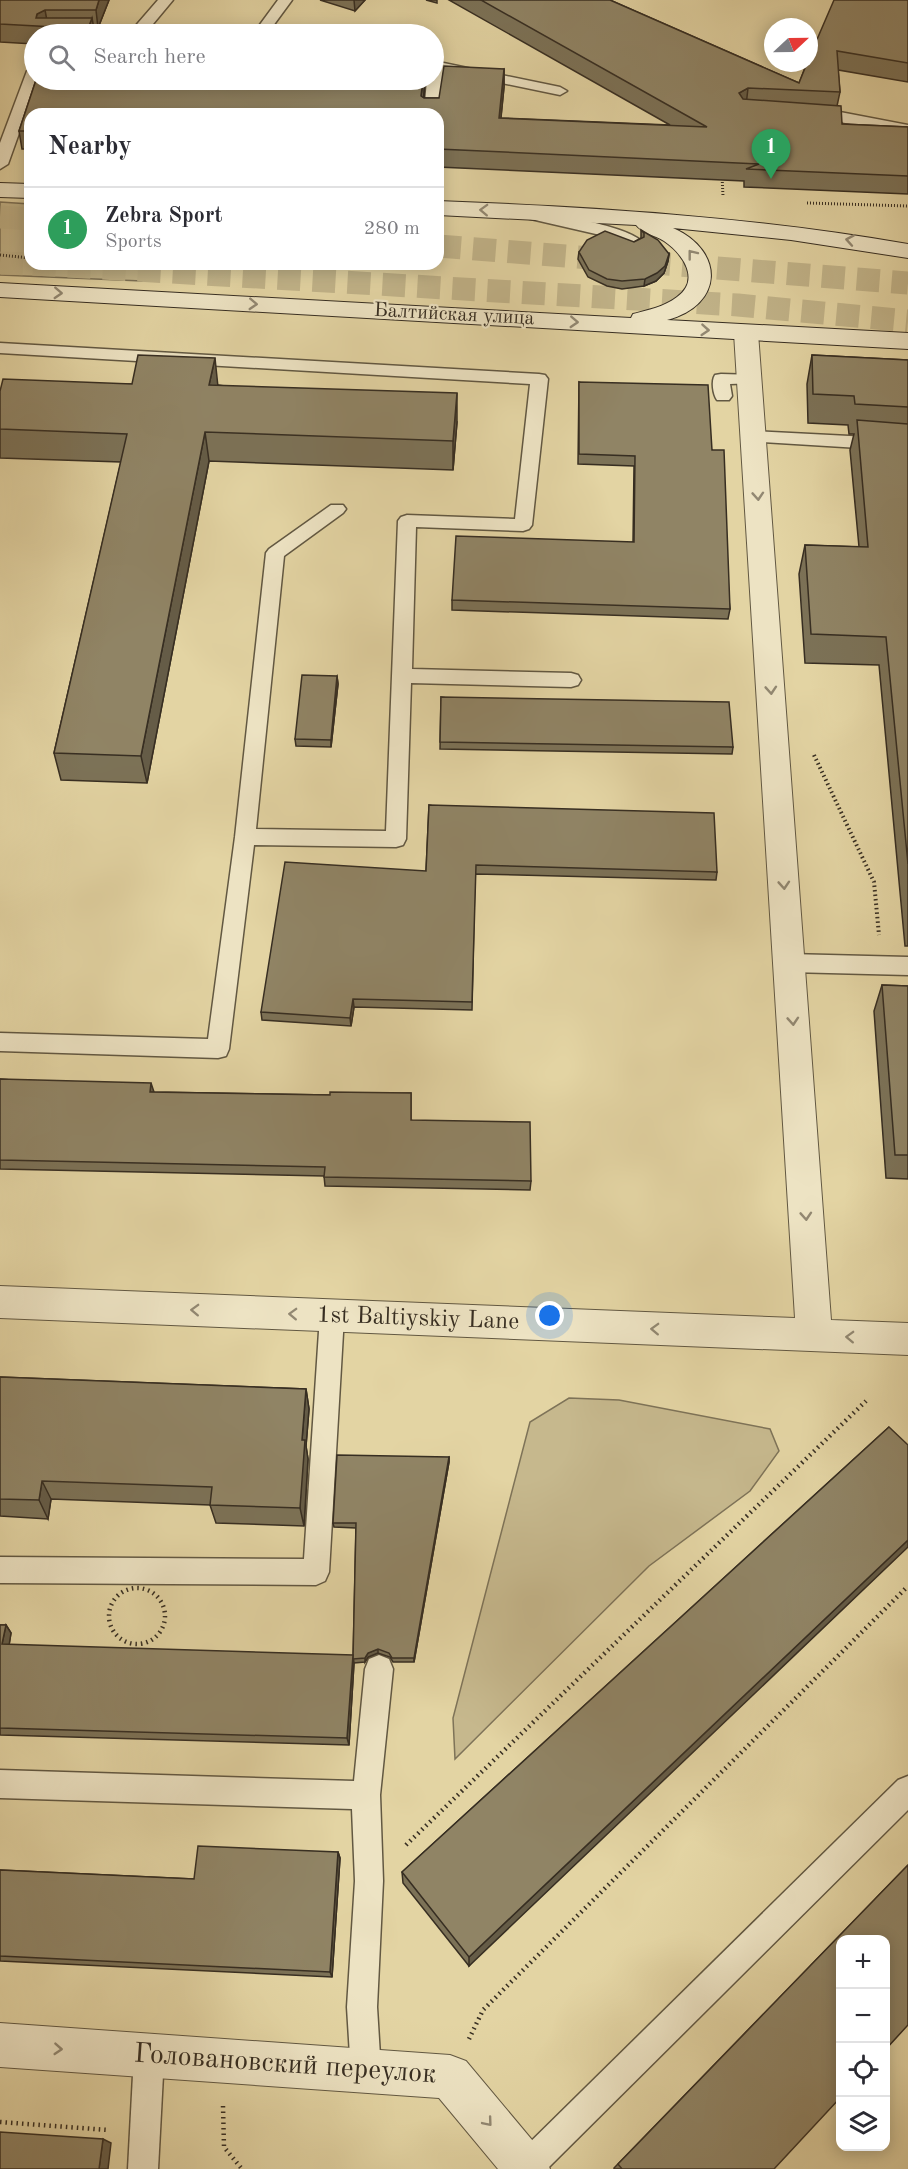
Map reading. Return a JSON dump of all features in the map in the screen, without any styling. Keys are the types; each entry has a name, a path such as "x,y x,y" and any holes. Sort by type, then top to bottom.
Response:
{"street":[{"path":"0,190 24,191"},
{"path":"444,208 626,217 844,239 908,251"},
{"path":"604,324 671,313 690,301 701,284 699,263 686,246 665,231 626,217"},
{"name":"Балтийская улица","path":"0,290 908,341"},
{"path":"746,333 814,1335"},
{"name":"1st Baltiyskiy Lane","path":"0,1302 908,1339"},
{"name":"Головановский переулок","path":"0,2045 450,2077 526,2168"}],"lane":[{"path":"145,24 166,0"},
{"path":"270,24 285,0"},
{"path":"444,67 560,91"},
{"path":"0,164 27,90"},
{"path":"431,108 433,90"},
{"path":"793,114 840,117 908,130"},
{"path":"514,211 614,233 634,242"},
{"path":"0,348 539,379 523,525 406,521 396,839 245,837"},
{"path":"723,396 721,379 750,379"},
{"path":"754,437 908,445"},
{"path":"0,1042 218,1049 245,837 275,553 337,509"},
{"path":"401,676 572,680"},
{"path":"789,963 908,966"},
{"path":"0,1570 316,1572 332,1316"},
{"path":"366,2072 362,2007 369,1881 366,1794 379,1669"},
{"path":"0,1784 366,1794"},
{"path":"526,2168 908,1790"},
{"path":"143,2169 149,2056"}],"path":[{"path":"722,169 723,200"},
{"path":"804,203 908,206"},
{"path":"0,255 24,257"},
{"path":"814,754 874,882 882,965"},
{"path":"369,1881 866,1401"},
{"path":"450,2077 483,2010 908,1586"},
{"path":"148,1589 156,1593 165,1608 162,1626 150,1640 132,1644 123,1642 111,1630 108,1621 109,1612 120,1595 129,1590 148,1589"},
{"path":"223,2102 224,2147 242,2169"},
{"path":"0,2122 145,2133"}],"shaded area":[{"path":"0,202 24,204 24,270 145,270 142,281 0,275"},
{"path":"569,1398 619,1400 770,1429 779,1451 750,1491 649,1566 455,1759 453,1718 530,1422"}],"building":[{"path":"0,0 99,0 96,10 45,10 37,14 36,18 92,18 90,24 0,24"},
{"path":"481,0 610,0 764,68 764,72 774,72 799,83 803,72 818,72 818,37 834,0 908,0 908,63 837,51 840,92 748,88 739,93 743,99 841,106 842,124 908,127 908,176 746,169 759,164 444,149 444,108 27,108 33,90 422,90 421,96 424,98 439,98 440,90 444,90 444,66 504,69 499,118 707,127"},
{"path":"24,116 24,131 19,131"},
{"path":"641,230 658,240 669,254 665,266 645,279 622,281 607,279 589,270 579,252 587,240 605,231 634,242 644,237"},
{"path":"138,355 215,358 209,385 457,393 453,441 205,432 141,756 54,753 127,434 0,429 0,391 3,379 132,384"},
{"path":"812,355 908,360 908,407 855,404 854,396 813,394"},
{"path":"579,382 708,385 712,450 724,450 730,609 452,600 456,536 634,542 635,456 579,454"},
{"path":"857,420 908,424 908,864 886,637 811,634 805,545 868,547"},
{"path":"302,675 337,676 331,740 295,739"},
{"path":"441,697 729,702 733,747 440,742"},
{"path":"429,805 714,813 717,872 476,865 472,1002 353,999 350,1018 261,1012 285,862 426,871"},
{"path":"882,985 908,986 908,1155 895,1155"},
{"path":"0,1079 151,1083 150,1092 330,1095 330,1092 411,1093 411,1120 530,1122 531,1181 324,1177 325,1167 0,1160"},
{"path":"0,1377 306,1389 300,1508 210,1505 212,1487 42,1481 39,1500 0,1499"},
{"path":"889,1427 908,1445 908,1540 469,1957 402,1872"},
{"path":"337,1455 449,1457 414,1658 392,1658 389,1653 378,1649 368,1653 365,1658 353,1659 356,1523 333,1523"},
{"path":"0,1625 6,1625 2,1644 353,1655 347,1738 0,1728"},
{"path":"198,1846 338,1852 330,1972 0,1956 0,1870 194,1879"},
{"path":"908,1865 908,2025 890,2045 890,1935 840,1935"},
{"path":"836,1939 836,2102 774,2169 622,2169 618,2164"},
{"path":"0,2132 103,2139 99,2169 0,2169"}],"tunnel":[{"path":"0,217 24,219"},
{"path":"444,246 908,283"},
{"path":"0,263 24,264"},
{"path":"136,270 738,305 908,321"}],"place":[{"name":"Zebra Sport","path":"771,179"}]}
